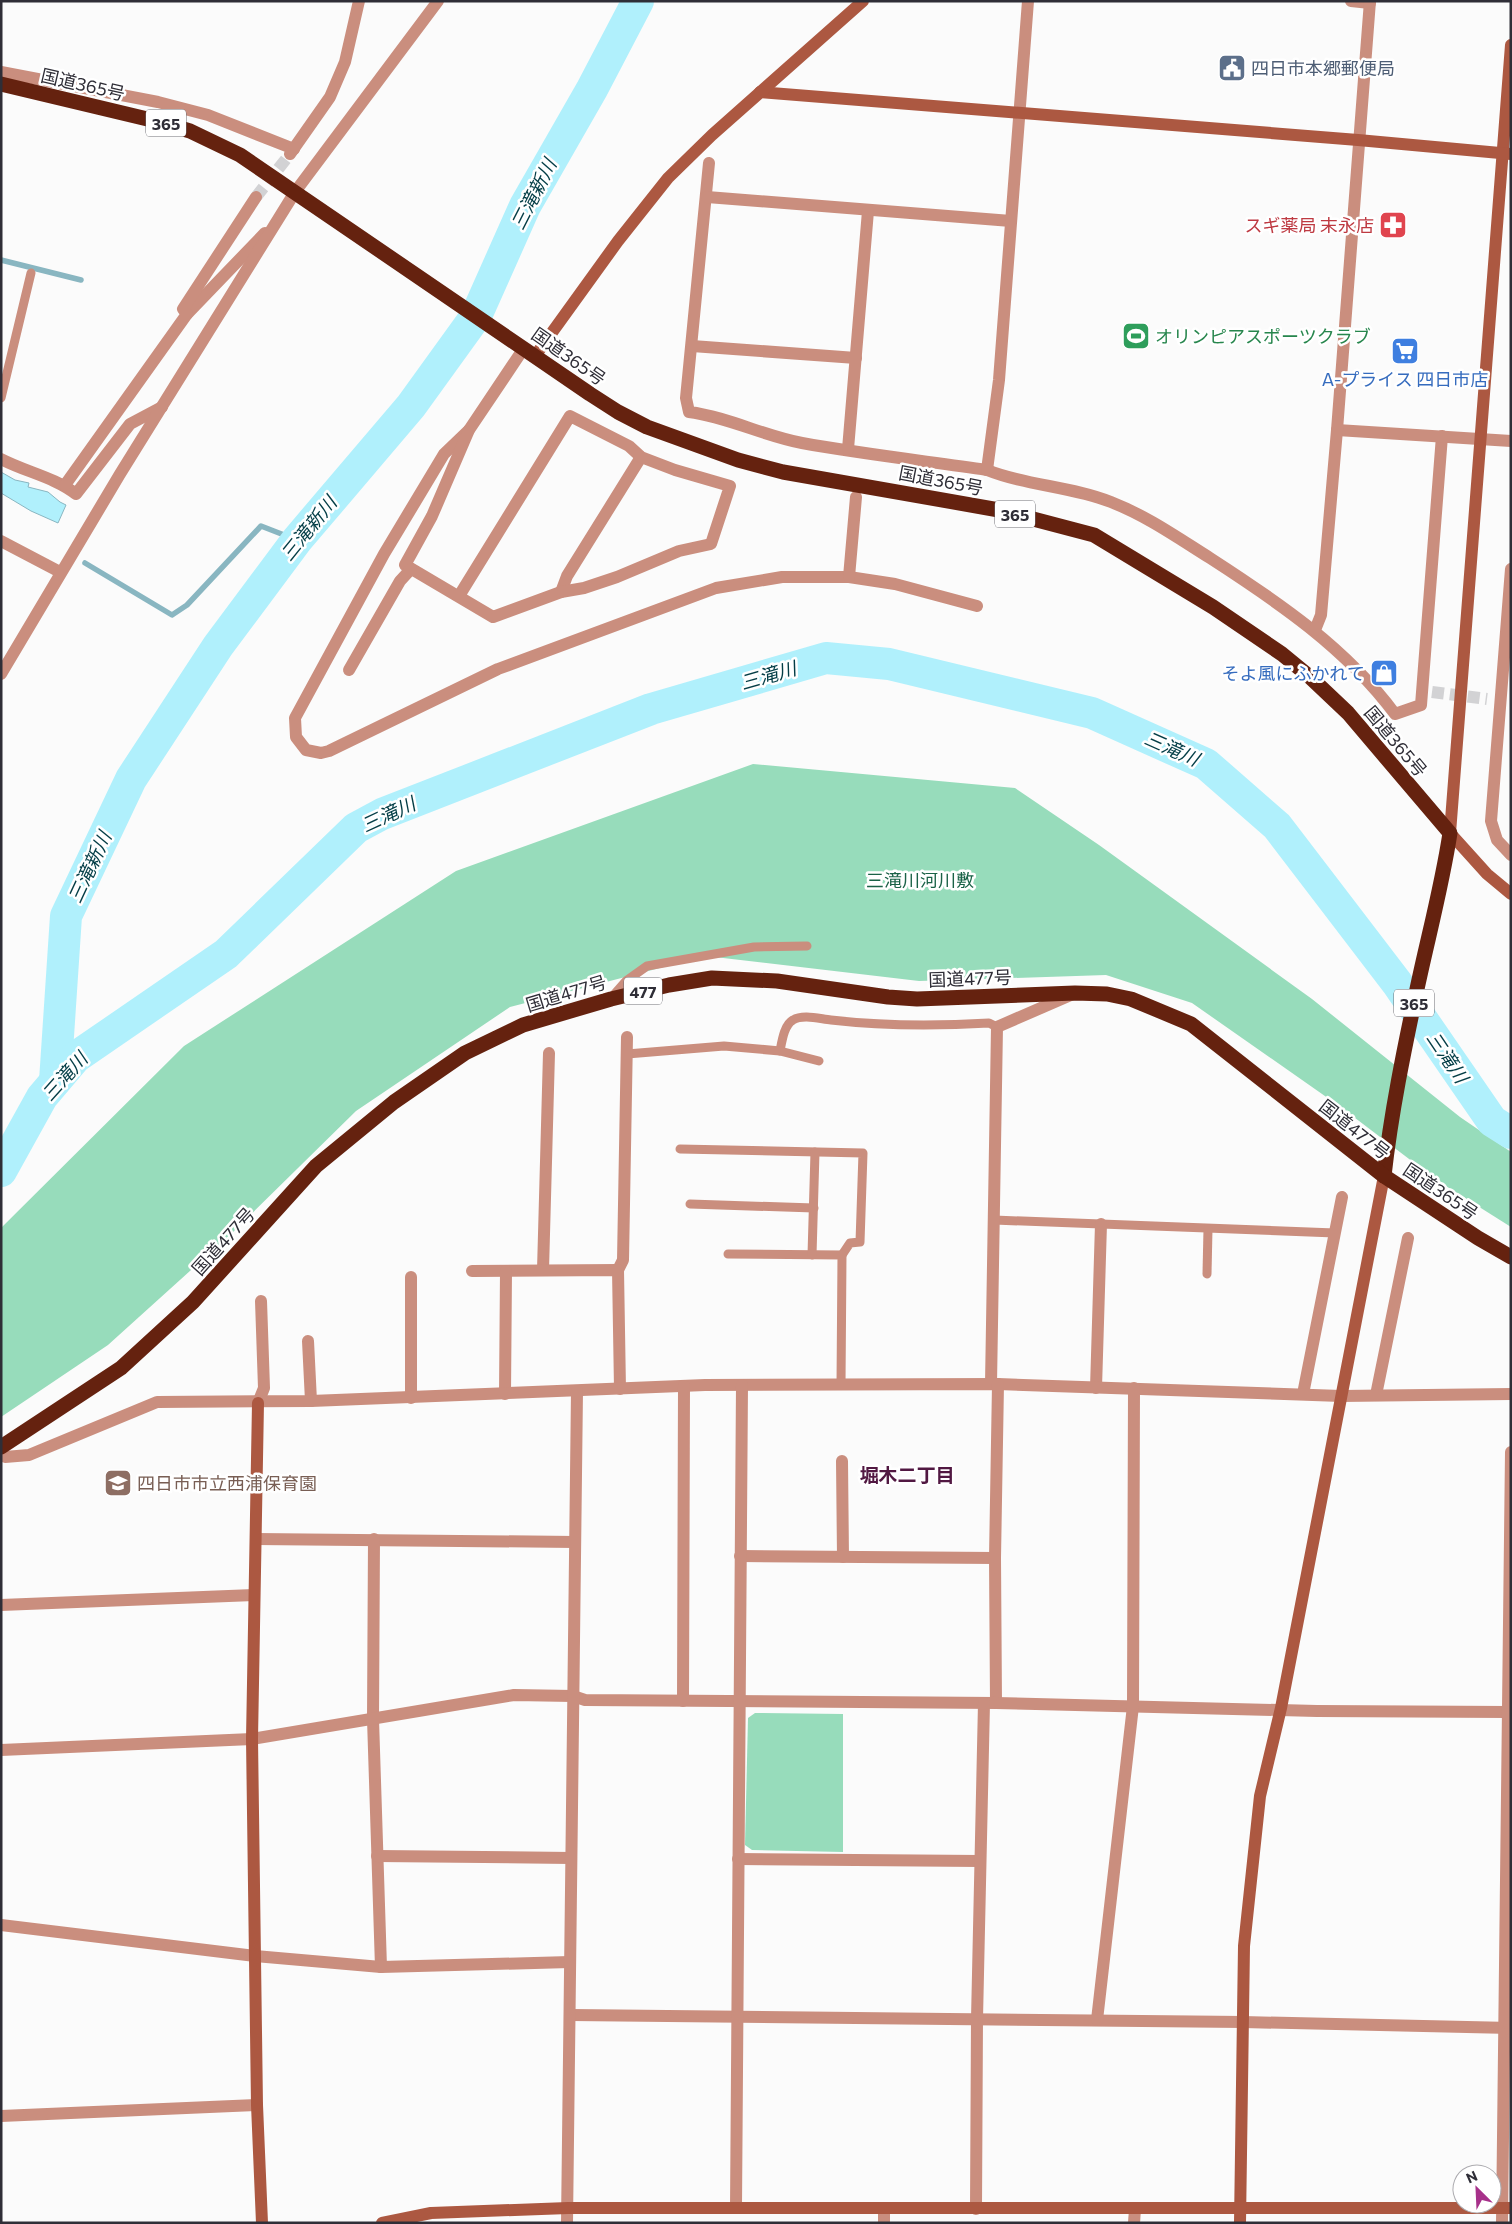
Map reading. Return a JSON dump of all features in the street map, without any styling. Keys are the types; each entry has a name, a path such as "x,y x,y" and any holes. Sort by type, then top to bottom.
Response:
{"highway":[{"name":"国道365号","path":"1,84 160,122 190,131 240,154 611,407 647,427 738,460 783,472 998,510 1094,535 1213,607 1282,654 1310,677 1348,713 1450,833 1445,866 1417,990 1388,1141 1384,1176 1478,1238 1511,1257"},
{"name":"国道477号","path":"2,1454 121,1368 193,1302 316,1166 394,1102 466,1053 523,1025 611,999 669,985 712,978 777,981 888,997 917,999 1075,994 1107,994 1131,999 1191,1024 1384,1176"}],"street":[{"path":"1,72 158,102 208,115 292,152 330,97 344,62 359,1"},
{"path":"1,674 60,572 295,192 438,1"},
{"path":"863,1 712,134 668,178 469,430 444,454 384,554 295,718 296,737 306,750 321,753 329,751 498,669 716,588 782,577 849,577 895,584 978,606"},
{"path":"987,470 999,380 1028,1"},
{"path":"1315,630 1321,615 1370,2 1351,1"},
{"path":"1511,45 1506,154 1450,833 1487,874 1511,894"},
{"path":"760,92 1358,140 1506,154"},
{"path":"709,163 686,398 689,412 704,414 739,426 802,443 987,470 1009,479 1083,493 1111,501 1144,516 1273,599 1315,630 1374,686 1395,714 1420,705 1427,691 1442,436"},
{"path":"187,314 183,309 256,198"},
{"path":"707,198 1011,221"},
{"path":"848,449 868,211"},
{"path":"65,485 187,314 264,233 275,226"},
{"path":"692,346 856,358"},
{"path":"1,459 65,485 76,494 130,424 162,406"},
{"path":"459,596 570,416 629,446 641,457 675,470 730,486 711,544 679,551 617,577 584,588 561,592 493,617 405,565 432,516 469,430"},
{"path":"1337,430 1511,441"},
{"path":"561,592 567,576 641,457"},
{"path":"849,577 856,497"},
{"path":"1,541 60,572"},
{"path":"349,670 400,581 411,569"},
{"path":"1511,569 1507,654 1493,701 1491,820 1497,840 1511,855"},
{"path":"976,2209 980,1861 990,1703 995,1558 994,1220 997,1027 1075,994"},
{"path":"620,1389 618,1270 622,1260 627,1037"},
{"path":"543,1270 549,1053"},
{"path":"1240,2223 1244,1946 1259,1805 1281,1708 1384,1176"},
{"path":"1303,1394 1342,1197"},
{"path":"1096,1388 1101,1224"},
{"path":"1376,1395 1408,1238"},
{"path":"472,1271 618,1270"},
{"path":"506,1271 506,1394"},
{"path":"411,1277 412,1398"},
{"path":"261,1300 264,1388 258,1403 252,1739 257,2105 260,2217 262,2223"},
{"path":"308,1340 311,1401"},
{"path":"2,1454 29,1454 157,1402 258,1403 742,1385 995,1384 1341,1396 1511,1394"},
{"path":"736,2208 742,1385"},
{"path":"683,1701 684,1386"},
{"path":"1097,2020 1132,1706 1134,1388"},
{"path":"568,2223 577,1391"},
{"path":"1502,2223 1507,2208 1508,1712 1511,1452"},
{"path":"842,1461 843,1557"},
{"path":"256,1539 575,1542"},
{"path":"374,1540 373,1718 380,1967"},
{"path":"740,1556 995,1558"},
{"path":"1,1605 254,1594"},
{"path":"1,1750 252,1739 514,1695 573,1696 585,1700 990,1703 1281,1708 1317,1711 1508,1712"},
{"path":"377,1856 571,1858"},
{"path":"738,1859 980,1861"},
{"path":"1,1925 255,1956 380,1967 570,1962"},
{"path":"571,2015 1243,2022 1507,2028"},
{"path":"1,2116 257,2105"},
{"path":"382,2223 431,2213 568,2208 1135,2209 1239,2206 1507,2208"},
{"path":"884,2209 884,2223"},
{"path":"1134,2223 1135,2209"}],"lane":[{"path":"1,398 32,273"},
{"path":"611,999 626,981 647,966 754,947 807,946"},
{"path":"780,1051 788,1024 792,1020 802,1017 849,1022 932,1025 989,1023 997,1027"},
{"path":"627,1054 724,1046 780,1051 819,1061"},
{"path":"680,1149 862,1153 860,1242 850,1243 842,1255 841,1385"},
{"path":"812,1255 815,1152"},
{"path":"690,1204 814,1208"},
{"path":"994,1220 1335,1232"},
{"path":"1207,1274 1208,1229"},
{"path":"728,1254 842,1255"}],"green space":[{"name":"三滝川河川敷","path":"753,764 1015,788 1099,845 1312,999 1460,1117 1511,1152 1511,1227 1438,1181 1342,1108 1192,1003 1106,975 919,981 706,956 510,1007 356,1111 232,1233 108,1345 1,1417 1,1228 184,1046 456,871"},
{"path":"755,1713 843,1714 843,1852 752,1850 745,1845 748,1718"}],"water":[{"path":"1,472 15,480 29,483 28,487 48,492 66,505 58,523 31,511 1,493"}],"waterway":[{"name":"三滝新川","path":"55,1081 66,916 131,779 218,646 297,540 411,406 476,316 525,206 592,89 638,1"},
{"path":"1,260 81,280"},
{"path":"85,563 172,615 187,605 261,526 297,540"},
{"name":"三滝川","path":"1,1171 42,1097 76,1057 226,954 356,828 382,814 651,709 826,658 889,664 1092,713 1206,764 1277,826 1397,983 1492,1121 1511,1133"}],"tunnel":[{"path":"256,197 290,154"},
{"path":"1432,692 1487,699"}],"place":[{"name":"四日市本郷郵便局","path":"1232,68"},
{"name":"スギ薬局 末永店","path":"1393,225"},
{"name":"オリンピアスポーツクラブ","path":"1136,336"},
{"name":"A-プライス 四日市店","path":"1405,351"},
{"name":"そよ風にふかれて","path":"1384,673"},
{"name":"四日市市立西浦保育園","path":"118,1483"}],"district":[{"name":"堀木二丁目","path":"907,1474"}]}
